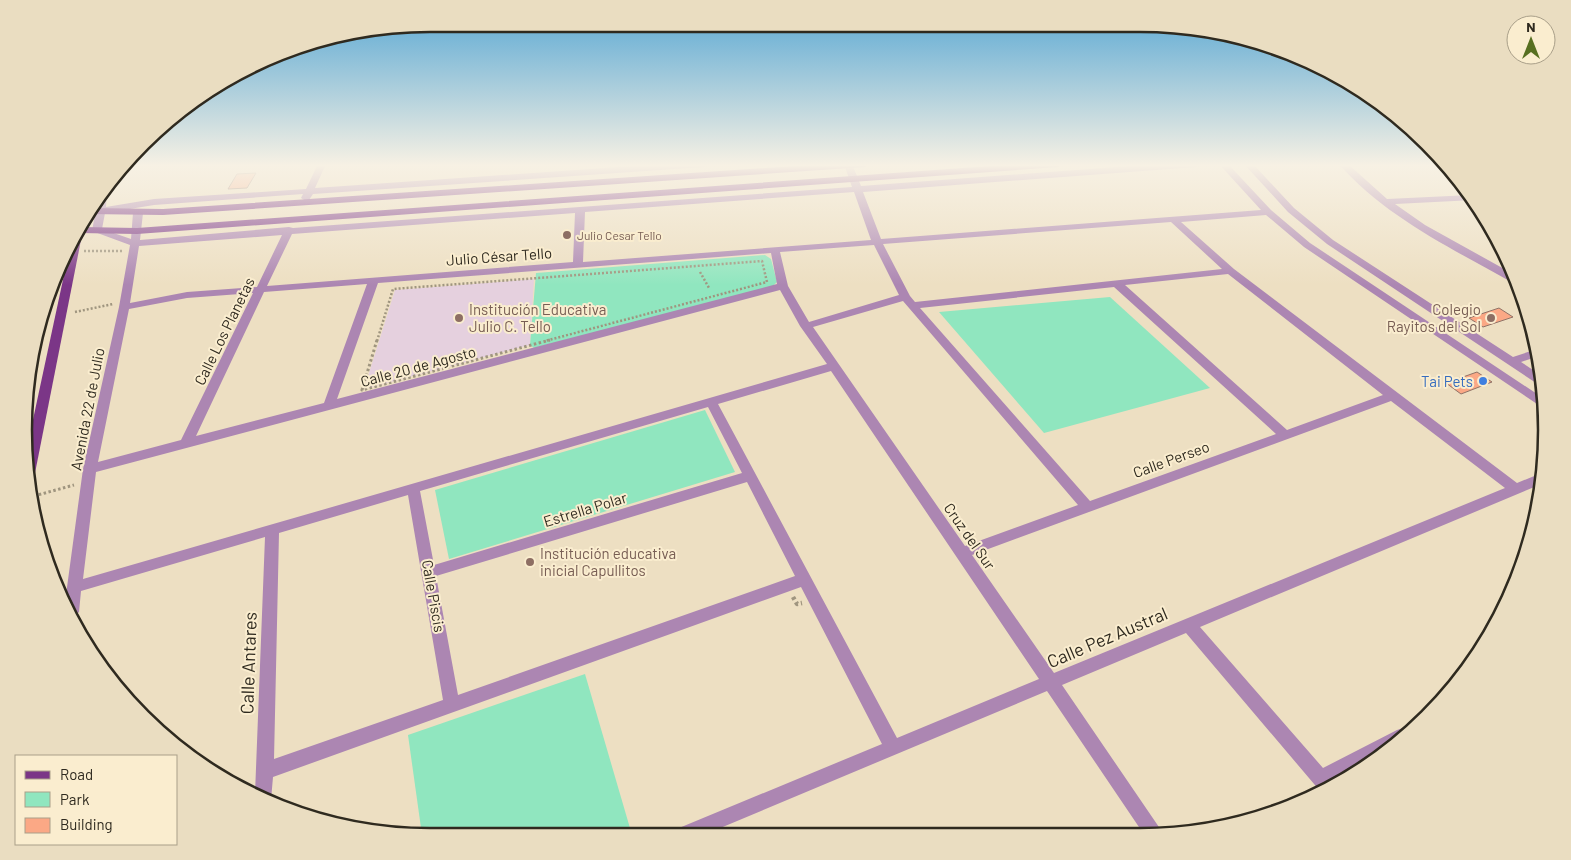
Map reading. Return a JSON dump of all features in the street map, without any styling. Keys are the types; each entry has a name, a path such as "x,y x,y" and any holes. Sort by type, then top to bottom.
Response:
{"main road":[{"path":"100,211 138,213 226,204"},
{"path":"133,242 247,222 541,204"},
{"path":"86,230 97,231"},
{"path":"33,450 60,316 79,245"}],"street":[{"path":"100,211 141,204"},
{"path":"101,207 97,231 133,242 645,204"},
{"path":"863,204 877,242 910,301 1087,507"},
{"path":"1261,204 1307,245 1538,400"},
{"path":"1286,204 1330,242 1535,376"},
{"path":"1388,204 1422,227 1507,275"},
{"path":"578,265 580,210"},
{"name":"Julio César Tello","path":"125,304 187,295 261,289 1268,212"},
{"name":"Avenida 22 de Julio","path":"72,604 90,475 125,304 138,213"},
{"path":"1173,219 1230,271 1392,396 1516,488"},
{"name":"Calle Los Planetas","path":"186,444 289,230"},
{"name":"Cruz del Sur","path":"775,251 783,286 806,326 1150,828"},
{"path":"806,326 910,301 1230,271"},
{"path":"329,406 374,280"},
{"path":"1116,283 1285,435"},
{"name":"Calle 20 de Agosto","path":"90,475 186,444 783,286"},
{"path":"1512,361 1531,354"},
{"path":"75,586 833,366"},
{"name":"Calle Perseo","path":"962,553 1392,396"},
{"path":"711,401 893,748"},
{"name":"Estrella Polar","path":"430,572 750,476"},
{"name":"Calle Pez Austral","path":"700,828 1535,480"},
{"name":"Calle Piscis","path":"413,488 430,572 452,704"},
{"name":"Calle Antares","path":"264,791 272,530"},
{"path":"265,771 805,579"},
{"path":"1189,625 1324,783 1366,758"}],"path":[{"path":"79,245 133,242"},
{"path":"762,260 767,282"},
{"path":"700,272 710,288"},
{"path":"362,390 393,290"},
{"path":"60,316 125,304"},
{"path":"38,495 90,475"}],"shaded area":[{"name":"Institución Educativa Julio C. Tello","path":"534,279 530,345 364,389 395,290"}],"green space":[{"path":"765,255 771,259 777,282 771,288 534,348 530,345 536,273"},
{"path":"1110,297 1210,388 1044,433 939,312"},
{"path":"705,410 735,472 449,559 435,490"},
{"path":"585,674 630,828 421,828 408,735"}],"building":[{"name":"Colegio Rayitos del Sol","path":"1499,308 1513,317 1483,327 1469,318"},
{"path":"1477,372 1492,382 1461,394 1446,383"}],"place":[{"name":"Julio Cesar Tello","path":"567,235"},
{"name":"Institución Educativa Julio C. Tello","path":"459,318"},
{"name":"Colegio Rayitos del Sol","path":"1491,318"},
{"name":"Tai Pets","path":"1483,381"},
{"name":"Institución educativa inicial Capullitos","path":"530,562"}]}
